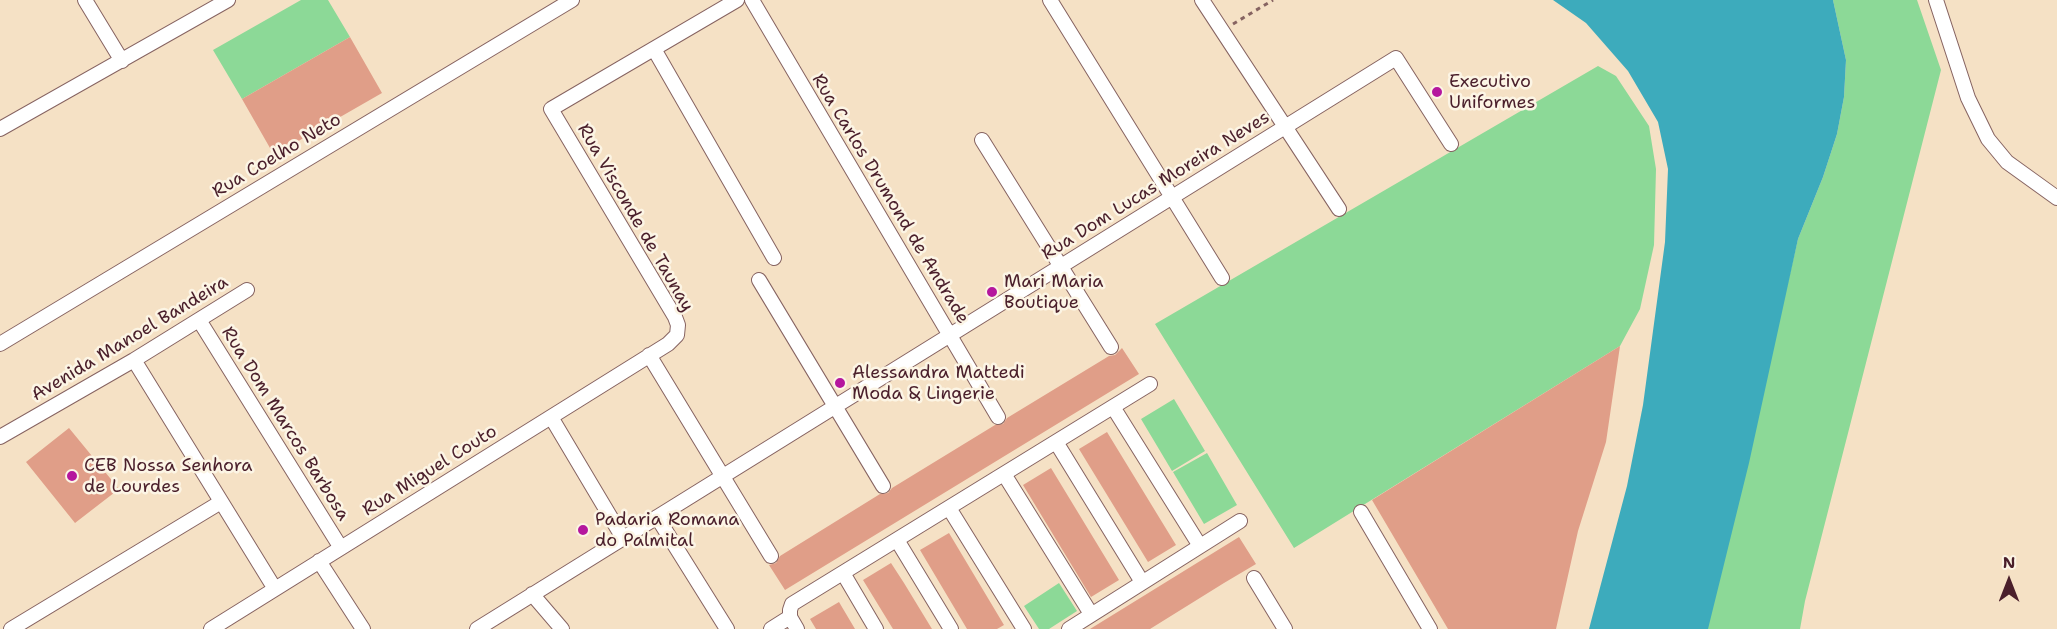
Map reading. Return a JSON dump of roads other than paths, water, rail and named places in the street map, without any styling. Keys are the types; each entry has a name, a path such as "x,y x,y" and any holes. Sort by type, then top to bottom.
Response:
{"street":[{"path":"85,0 122,61"},
{"path":"0,129 228,0"},
{"name":"Rua Coelho Neto","path":"0,344 572,0"},
{"path":"736,0 654,49 774,258"},
{"name":"Rua Carlos Drumond de Andrade","path":"752,0 998,417"},
{"path":"1050,0 1222,278"},
{"path":"1202,0 1339,209"},
{"path":"1936,0 1968,98 1988,139 2007,162 2057,198"},
{"name":"Rua Visconde de Taunay","path":"654,49 551,110 675,316 678,325 677,335 668,344"},
{"name":"Rua Dom Lucas Moreira Neves","path":"477,629 1396,58 1452,144"},
{"path":"982,140 1111,347"},
{"path":"759,280 883,486"},
{"name":"Avenida Manoel Bandeira","path":"0,437 134,360 247,290"},
{"name":"Rua Dom Marcos Barbosa","path":"199,320 341,548"},
{"name":"Rua Miguel Couto","path":"211,629 668,344"},
{"path":"649,355 771,556"},
{"path":"134,360 274,589"},
{"path":"771,629 794,623 790,610 792,604 1150,384"},
{"path":"1113,407 1200,546"},
{"path":"551,417 623,538"},
{"path":"1056,442 1142,582"},
{"path":"1004,474 1091,614"},
{"path":"11,629 221,502"},
{"path":"949,508 1024,629"},
{"path":"1361,512 1430,629"},
{"path":"657,517 727,629"},
{"path":"1069,629 1240,521"},
{"path":"897,540 951,629"},
{"path":"319,561 363,629"},
{"path":"843,573 876,629"},
{"path":"1254,578 1285,629"},
{"path":"532,594 562,629"}],"water":[{"path":"1553,0 1833,0 1846,60 1844,97 1837,134 1823,177 1798,239 1749,463 1708,629 1589,629 1627,486 1643,405 1665,242 1668,169 1658,122 1628,71 1586,23"}],"place":[{"name":"Executivo Uniformes","path":"1437,92"},
{"name":"Mari Maria Boutique","path":"992,292"},
{"name":"Alessandra Mattedi Moda & Lingerie","path":"840,383"},
{"name":"CEB Nossa Senhora de Lourdes","path":"72,476"},
{"name":"Padaria Romana do Palmital","path":"583,530"}]}
